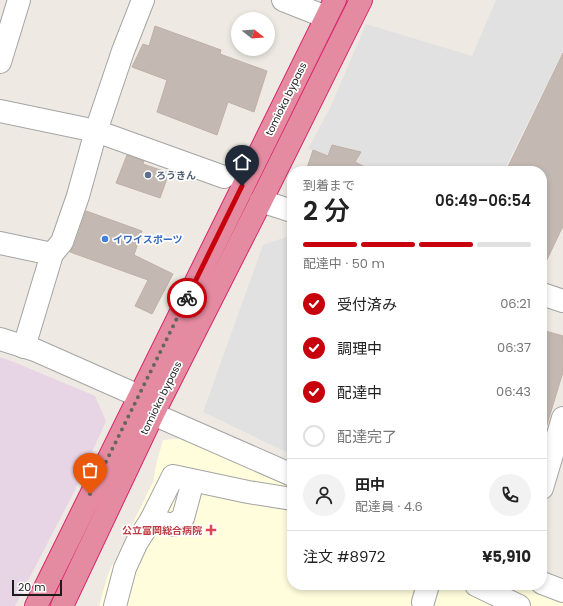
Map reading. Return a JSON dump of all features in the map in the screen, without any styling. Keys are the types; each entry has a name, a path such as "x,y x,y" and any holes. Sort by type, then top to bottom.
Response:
{"highway":[{"name":"tomioka bypass","path":"62,606 153,414 361,0"},
{"name":"tomioka bypass","path":"36,606 330,9"}],"street":[{"path":"0,62 19,0"},
{"path":"29,348 52,254 62,242 76,203 96,131 123,51 143,0"},
{"path":"283,0 330,9"},
{"path":"0,111 96,131 224,177"},
{"path":"261,200 287,209"},
{"path":"0,243 52,254"},
{"path":"547,296 563,301"},
{"path":"0,339 29,348 139,396 153,414 287,473"},
{"path":"547,471 563,418"},
{"path":"115,606 125,568 137,542 151,520 174,525 183,518 193,481 287,498"},
{"path":"547,585 563,591"},
{"path":"486,590 519,606"}],"shaded area":[{"path":"496,0 563,0 563,51 506,166 363,166 355,162 360,152 332,145 328,156 308,149 330,108 366,24 472,56"},
{"path":"287,237 287,453 203,412 263,245"},
{"path":"0,357 95,396 106,421 75,490 15,606 0,606"},
{"name":"公立富岡総合病院","path":"188,438 287,484 287,590 537,590 563,600 563,606 99,606 108,574 153,482 163,440"}],"building":[{"path":"155,26 221,50 220,54 267,71 254,112 228,102 217,135 157,112 167,80 132,67 143,44 149,46"},
{"path":"563,53 563,226 547,260 547,166 508,166"},
{"path":"332,145 361,152 355,162 363,166 308,166 313,150 328,156"},
{"path":"127,155 144,161 143,164 169,173 160,198 116,183"},
{"path":"86,211 142,231 134,255 173,274 152,314 135,306 148,280 70,252 74,246"},
{"path":"547,331 563,336 563,372 547,424"}],"way so far":[{"path":"90,494 187,298"}],"place":[{"name":"ろうきん","path":"148,175"},
{"name":"イワイスポーツ","path":"105,239"},
{"name":"公立富岡総合病院","path":"211,530"}],"route":[{"path":"187,298 242,186"}]}
